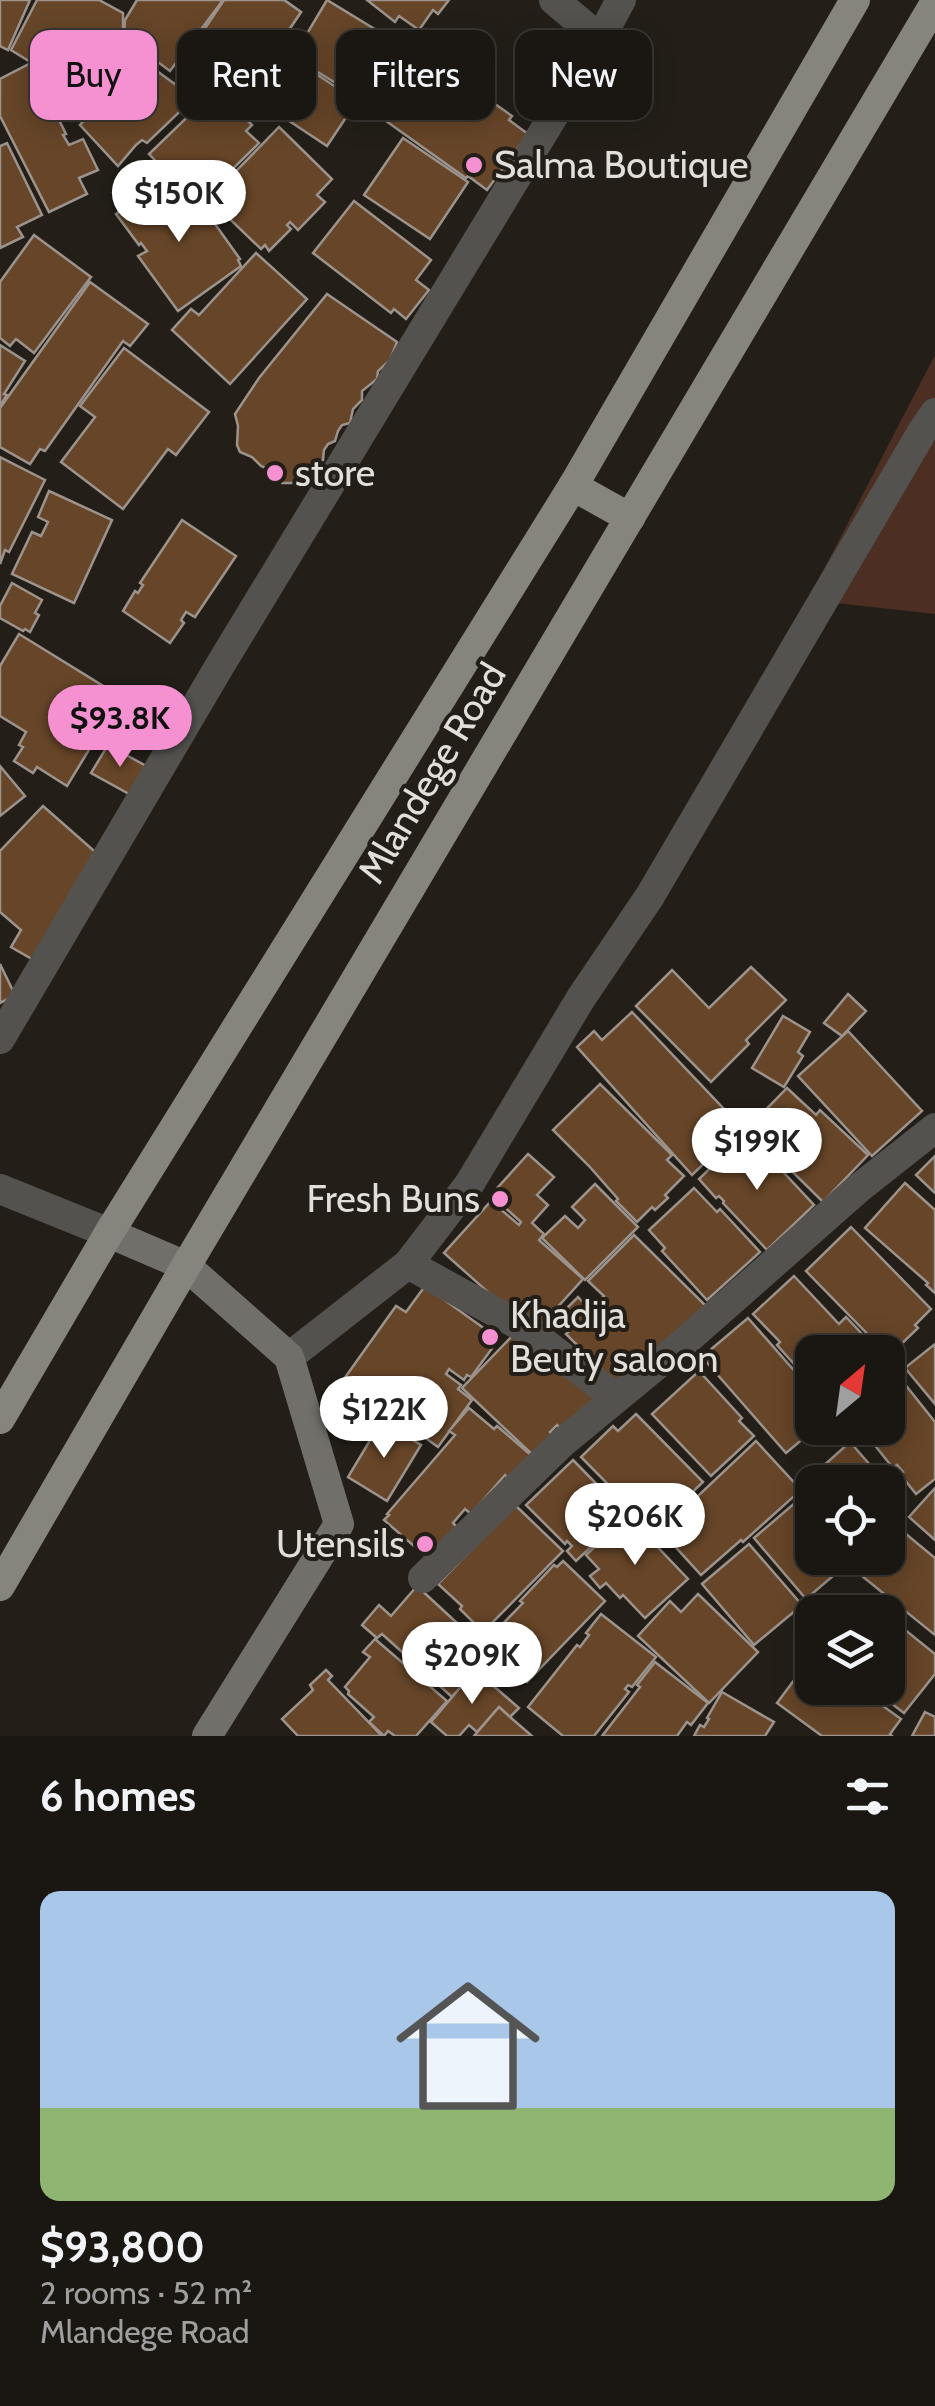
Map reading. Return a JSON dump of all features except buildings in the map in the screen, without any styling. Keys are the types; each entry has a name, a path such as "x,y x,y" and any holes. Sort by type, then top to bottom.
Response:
{"main road":[{"name":"Mlandege Road","path":"0,1419 109,1233 574,486 855,0"},
{"name":"Mlandege Road","path":"0,1586 935,3"},
{"path":"574,486 630,518"}],"street":[{"path":"554,0 589,30"},
{"path":"605,30 621,0"},
{"path":"0,1040 551,120"},
{"path":"290,1357 408,1264 470,1183 581,998 650,896 935,413"},
{"path":"422,1578 562,1443 935,1128"},
{"path":"0,1189 186,1266 290,1357 340,1524 207,1736"},
{"path":"408,1264 526,1329 616,1398"}],"shaded area":[{"path":"935,355 935,614 808,600"}],"place":[{"name":"Salma Boutique","path":"474,165"},
{"name":"store","path":"275,473"},
{"name":"Fresh Buns","path":"500,1199"},
{"name":"Khadija Beuty saloon","path":"490,1337"},
{"name":"Utensils","path":"425,1544"}]}
